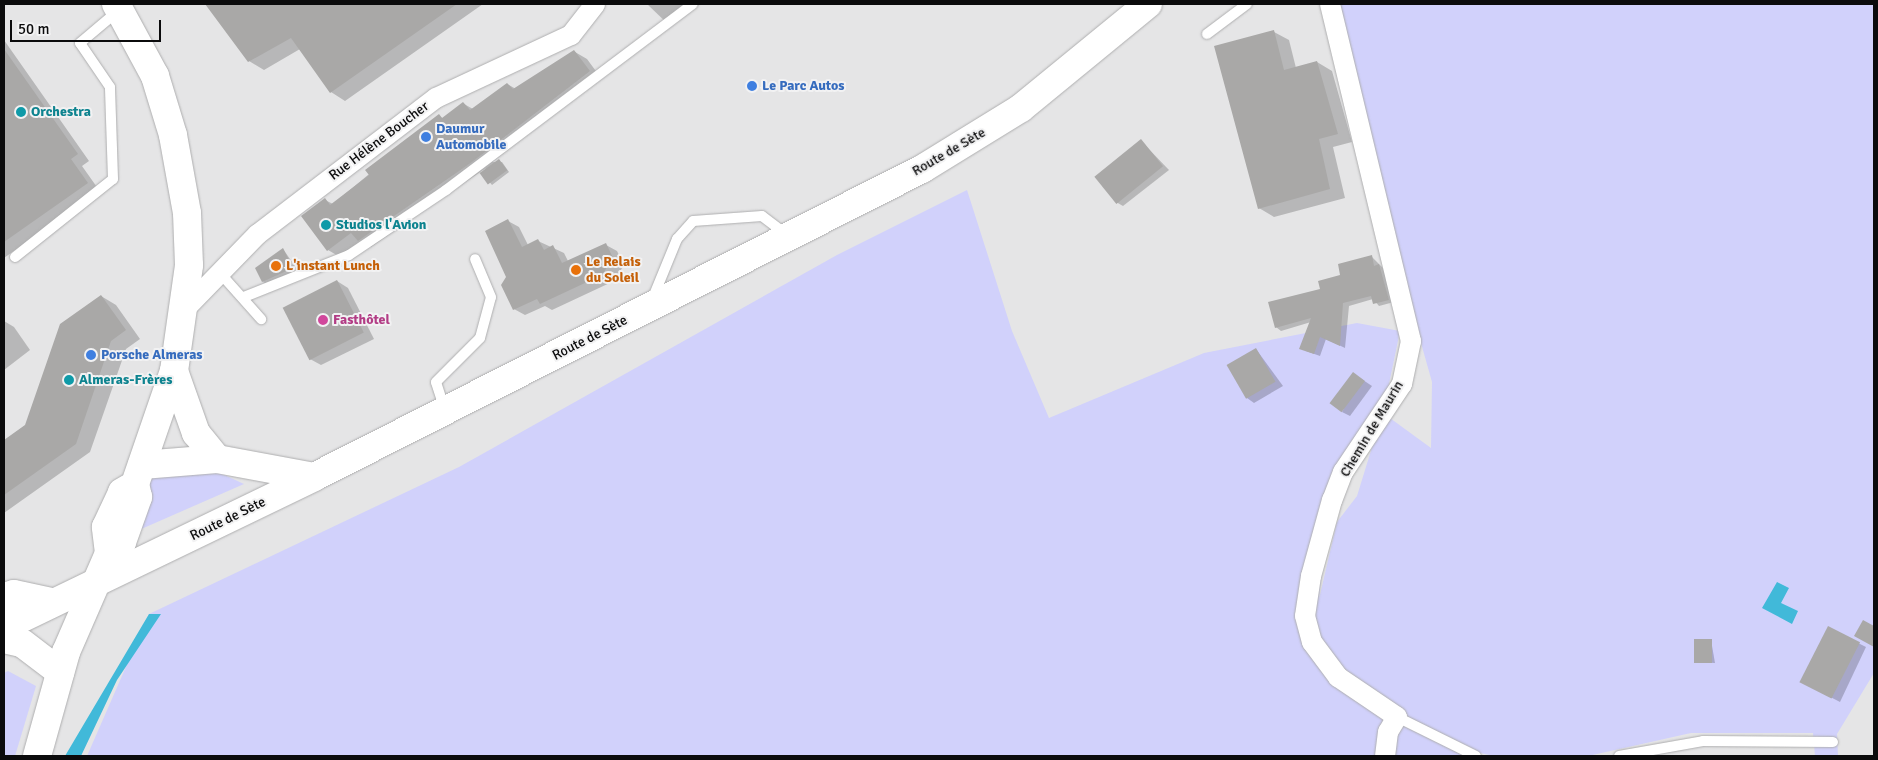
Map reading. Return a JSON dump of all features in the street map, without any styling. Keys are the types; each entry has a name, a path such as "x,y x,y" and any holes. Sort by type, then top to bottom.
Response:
{"main road":[{"name":"Route de Sète","path":"4,627 100,578 314,477 790,238 922,168 1021,108 1148,4"},
{"path":"37,756 60,672 110,553 122,542 138,497 138,475 174,371 190,265 182,178 155,76 118,7"},
{"path":"174,371 196,433 217,459"},
{"path":"138,475 217,459 314,477"},
{"path":"4,597 14,594 52,602"},
{"path":"4,639 22,643 60,672"}],"street":[{"name":"Rue Hélène Boucher","path":"183,311 258,234 436,98 571,35 595,4"},
{"name":"Chemin de Maurin","path":"1330,4 1411,341 1402,384 1343,472 1332,500 1311,576 1305,616 1312,642 1334,671 1397,717"},
{"path":"1385,756 1388,732 1397,717"}],"lane":[{"path":"244,297 349,255 446,190 694,4"},
{"path":"1207,34 1247,4"},
{"path":"16,257 114,179 110,87 80,43 118,7"},
{"path":"648,309 677,239 693,221 762,216 790,238"},
{"path":"445,411 436,382 480,338 491,297 476,259"},
{"path":"220,273 244,297 261,319"},
{"path":"1397,717 1476,756"},
{"path":"1619,756 1703,742 1833,742"}],"shaded area":[{"path":"1336,4 1874,4 1874,673 1837,734 1838,756 1815,756 1813,733 1691,733 1588,756 1494,756 1471,751 1476,756 87,756 149,614 459,467 837,255 967,190 1012,331 1049,418 1204,353 1357,323 1400,331 1383,413 1431,448 1432,382 1395,251","holes":["1381,418 1357,496 1337,522 1319,599 1326,522"]},
{"path":"164,472 220,473 244,484 139,530 137,521 151,478"},
{"path":"1777,582 1789,588 1781,603 1798,611 1792,624 1762,608"},
{"path":"149,614 161,614 117,680 81,756 65,756"},
{"path":"8,671 36,686 15,756 4,756 4,673"}],"building":[{"path":"205,4 457,4 330,93 291,38 248,62"},
{"path":"1274,30 1284,70 1317,61 1338,134 1319,139 1330,189 1258,209 1214,46"},
{"name":"Orchestra","path":"4,49 78,154 71,159 88,183 4,242"},
{"path":"574,50 590,71 472,162 358,241 351,233 327,251 301,216 325,198 330,205 369,175 365,170 439,114 442,118 463,102 470,110 507,83 513,89"},
{"path":"1141,139 1163,166 1116,204 1094,177"},
{"path":"499,159 507,170 488,184 480,173"},
{"path":"508,219 522,247 538,239 544,250 553,245 562,263 606,243 613,258 602,275 540,304 537,299 513,310 501,285 506,277 485,231"},
{"name":"L'instant Lunch","path":"283,248 293,268 262,282 255,268"},
{"path":"1372,255 1374,266 1379,264 1389,300 1373,304 1371,296 1343,303 1340,346 1320,337 1314,354 1299,349 1311,318 1275,328 1268,302 1320,289 1318,281 1340,275 1338,264"},
{"name":"Fasthôtel","path":"337,280 364,333 309,360 283,308"},
{"name":"Almeras-Frères","path":"101,295 126,330 111,341 76,444 4,495 4,440 25,425 60,324"},
{"path":"1256,348 1276,382 1246,399 1227,365"},
{"path":"1353,372 1365,381 1342,412 1330,403"},
{"path":"1863,620 1874,626 1874,647 1854,636"},
{"path":"1828,626 1860,642 1831,698 1799,682"},
{"path":"1694,639 1712,639 1712,663 1694,663"}],"place":[{"name":"Le Parc Autos","path":"752,86"},
{"name":"Orchestra","path":"21,112"},
{"name":"Daumur Automobile","path":"426,137"},
{"name":"Studios l'Avion","path":"326,225"},
{"name":"L'instant Lunch","path":"276,266"},
{"name":"Le Relais du Soleil","path":"576,270"},
{"name":"Fasthôtel","path":"323,320"},
{"name":"Porsche Almeras","path":"91,355"},
{"name":"Almeras-Frères","path":"69,380"}]}
